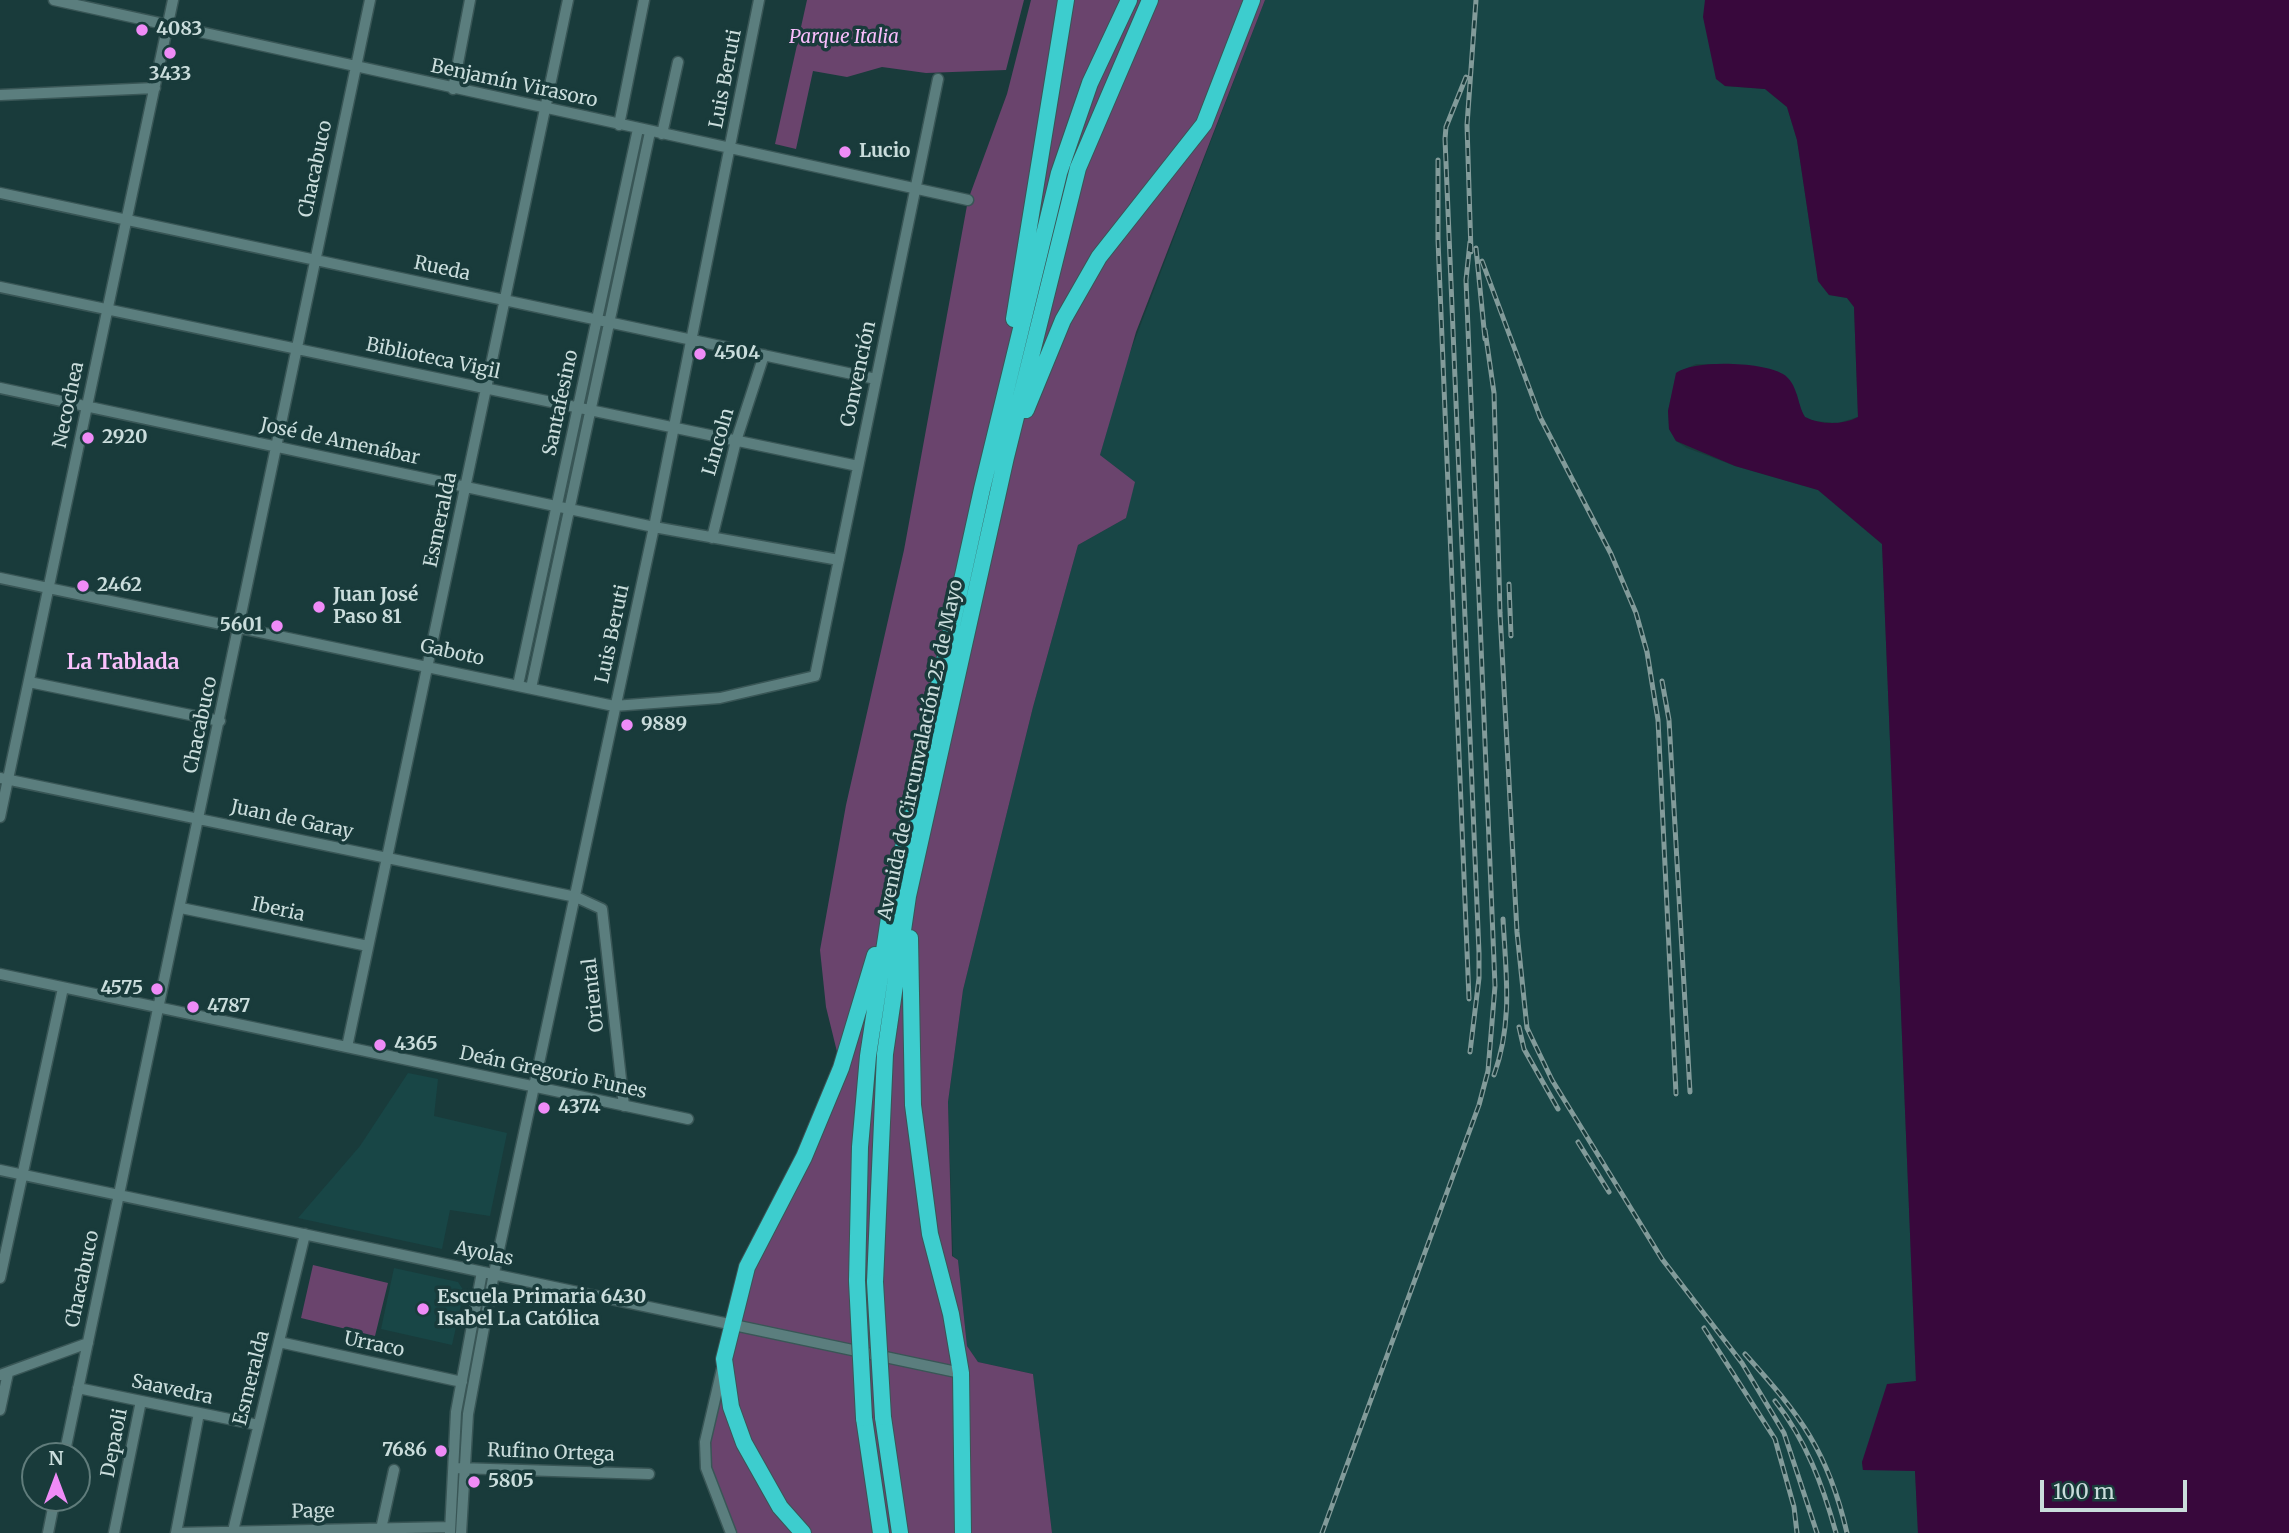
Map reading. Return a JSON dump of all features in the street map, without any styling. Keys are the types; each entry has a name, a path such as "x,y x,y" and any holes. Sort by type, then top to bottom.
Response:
{"highway":[{"path":"998,422 1066,0"},
{"name":"Avenida de Circunvalación 25 de Mayo","path":"881,1533 864,1418 857,1281 860,1147 867,1069 998,422 1059,173 1090,83 1129,0"},
{"name":"Avenida de Circunvalación 25 de Mayo","path":"900,1533 883,1418 875,1282 885,1054 900,897 1078,168 1150,0"},
{"path":"1006,457 1063,320 1099,257 1204,124 1252,0"},
{"path":"803,1533 780,1507 744,1443 731,1406 724,1359 747,1267 804,1157 841,1068 900,897"},
{"path":"900,897 912,1105 930,1234 951,1314 961,1373 963,1533"}],"street":[{"name":"Benjamín Virasoro","path":"54,0 80,3 168,26 968,200"},
{"name":"Necochea","path":"0,817 4,779 29,682 173,0"},
{"name":"Chacabuco","path":"67,1442 160,1010 370,0"},
{"path":"453,89 470,0"},
{"name":"Esmeralda","path":"346,1047 568,0"},
{"path":"619,125 644,0"},
{"name":"Luis Beruti","path":"458,1468 494,1273 654,527 759,0"},
{"name":"Santafesino","path":"531,688 609,323 656,133 678,62"},
{"name":"Convención","path":"815,676 938,79"},
{"path":"0,95 155,88"},
{"name":"Santafesino","path":"518,685 638,129"},
{"name":"Rueda","path":"0,193 876,379"},
{"name":"Biblioteca Vigil","path":"0,286 858,466"},
{"name":"Lincoln","path":"712,538 736,441 764,355"},
{"name":"José de Amenábar","path":"0,388 556,507 839,560"},
{"name":"Gaboto","path":"0,578 614,706 720,698 815,676"},
{"path":"29,682 220,721"},
{"name":"Juan de Garay","path":"4,779 576,897"},
{"name":"Oriental","path":"576,897 602,909 624,1106"},
{"name":"Iberia","path":"181,908 368,946"},
{"name":"Deán Gregorio Funes","path":"0,974 160,1010 688,1119"},
{"path":"0,1278 63,988"},
{"name":"Ayolas","path":"0,1170 961,1373"},
{"name":"Esmeralda","path":"233,1531 305,1234"},
{"path":"450,1530 458,1468 462,1382 482,1272"},
{"name":"Urraco","path":"279,1342 462,1382"},
{"path":"0,1410 4,1374 88,1343"},
{"path":"724,1359 705,1441 706,1468 731,1533"},
{"name":"Saavedra","path":"78,1388 258,1426"},
{"name":"Depaoli","path":"114,1533 141,1401"},
{"path":"176,1533 198,1413"},
{"path":"458,1468 461,1533"},
{"name":"Rufino Ortega","path":"458,1468 649,1474"},
{"path":"381,1529 394,1470"},
{"path":"48,1533 52,1512"},
{"name":"Page","path":"176,1533 450,1530"}],"shaded area":[{"path":"1265,0 1705,0 1725,86 1765,89 1787,107 1797,140 1818,281 1829,295 1847,298 1854,307 1858,417 1838,423 1814,421 1805,417 1797,394 1720,364 1696,364 1677,373 1668,411 1669,429 1676,441 1687,448 1735,466 1818,490 1882,544 1916,1381 1862,1462 1863,1470 1915,1470 1918,1533 1052,1533 1033,1374 978,1362 967,1346 958,1260 953,1256 948,1102 963,990 1033,707 1078,545 1126,518 1134,482 1100,455 1124,368"},
{"path":"1705,0 2289,0 2289,1533 1918,1533 1915,1471 1863,1470 1862,1462 1887,1384 1916,1381 1882,544 1818,490 1735,466 1676,441 1669,429 1668,411 1676,373 1713,364 1761,367 1783,374 1792,383 1805,417 1811,420 1839,423 1858,417 1854,307 1847,298 1829,295 1818,281 1797,140 1787,107 1765,89 1725,86 1716,79 1703,17"},
{"path":"408,1073 438,1079 434,1116 507,1133 490,1216 450,1210 442,1249 298,1218 360,1146"},
{"name":"Escuela Primaria 6430 Isabel La Católica","path":"394,1268 458,1282 464,1291 452,1345 381,1329"}],"green space":[{"name":"Parque Italia","path":"807,0 1024,0 1006,70 926,73 882,67 847,77 813,71 796,149 775,144"},
{"path":"1031,0 1265,0 1136,332 1100,455 1135,482 1126,518 1078,545 1033,707 963,990 948,1102 952,1256 958,1260 967,1346 978,1362 1033,1374 1052,1533 731,1533 713,1489 705,1442 731,1323 841,1068 826,1007 820,950 846,805 904,550 968,200 1007,94"},
{"path":"313,1265 388,1283 375,1336 301,1318"}],"railway":[{"path":"1471,252 1467,125 1476,0"},
{"path":"1466,77 1446,127 1445,139 1479,953 1479,978 1470,1052"},
{"path":"1438,160 1438,240 1469,999"},
{"path":"1322,1533 1479,1105 1488,1071 1495,986 1466,280 1470,242"},
{"path":"1476,248 1485,339"},
{"path":"1482,261 1540,417 1611,554 1636,613 1647,652 1658,720 1676,1094"},
{"path":"1485,330 1494,393 1500,613 1517,932 1527,1028 1552,1080 1662,1259 1742,1363 1784,1433 1817,1533"},
{"path":"1509,584 1511,636"},
{"path":"1662,681 1669,720 1690,1092"},
{"path":"1494,1075 1506,1017 1503,919"},
{"path":"1519,1027 1524,1049 1558,1109"},
{"path":"1578,1142 1609,1192"},
{"path":"1704,1328 1775,1439 1794,1507 1797,1533"},
{"path":"1745,1354 1781,1396 1810,1436 1831,1479 1847,1533"},
{"path":"1775,1401 1796,1431 1812,1464 1836,1533"}],"place":[{"name":"4083","path":"142,30"},
{"name":"3433","path":"170,53"},
{"name":"Lucio","path":"845,152"},
{"name":"4504","path":"700,354"},
{"name":"2920","path":"88,438"},
{"name":"2462","path":"83,586"},
{"name":"Juan José Paso 81","path":"319,607"},
{"name":"5601","path":"277,626"},
{"name":"9889","path":"627,725"},
{"name":"4575","path":"157,989"},
{"name":"4787","path":"193,1007"},
{"name":"4365","path":"380,1045"},
{"name":"4374","path":"544,1108"},
{"name":"Escuela Primaria 6430 Isabel La Católica","path":"423,1309"},
{"name":"7686","path":"441,1451"},
{"name":"5805","path":"474,1482"}],"district":[{"name":"La Tablada","path":"123,663"}]}
